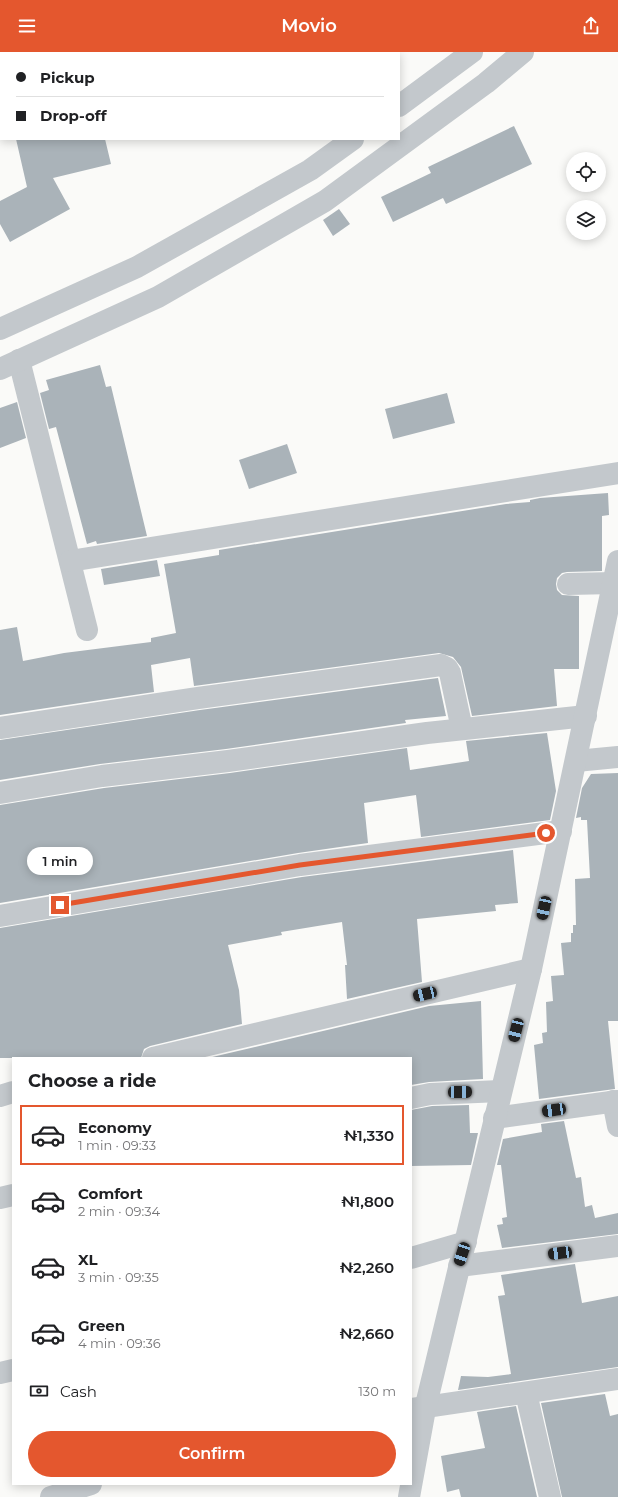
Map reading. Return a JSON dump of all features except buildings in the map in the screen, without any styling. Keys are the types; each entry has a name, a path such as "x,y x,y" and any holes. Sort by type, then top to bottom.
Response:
{"street":[{"path":"400,105 472,52"},
{"path":"87,630 70,561 9,364 158,297 325,201 486,83 523,52"},
{"path":"0,329 137,268 310,170 352,140"},
{"path":"70,561 618,473"},
{"path":"412,1468 418,1409 466,1242 494,1118 531,969 586,716 610,638 618,561"},
{"path":"568,584 615,583"},
{"path":"0,728 198,698 441,665 447,668 450,673 462,729"},
{"path":"0,793 102,776 228,762 462,729 586,716"},
{"path":"576,762 618,757"},
{"path":"0,916 300,865 561,831"},
{"path":"158,1057 531,969"},
{"path":"412,1098 430,1094 501,1091"},
{"path":"0,1096 12,1092"},
{"path":"494,1118 615,1101 618,1126"},
{"path":"0,1198 12,1195"},
{"path":"412,1258 466,1242"},
{"path":"458,1266 618,1246"},
{"path":"0,1374 12,1370"},
{"path":"418,1409 618,1379"},
{"path":"526,1393 550,1497"},
{"path":"52,1497 88,1485"},
{"path":"409,1497 410,1485"}],"route":[{"path":"60,905 300,865 546,833"}]}
